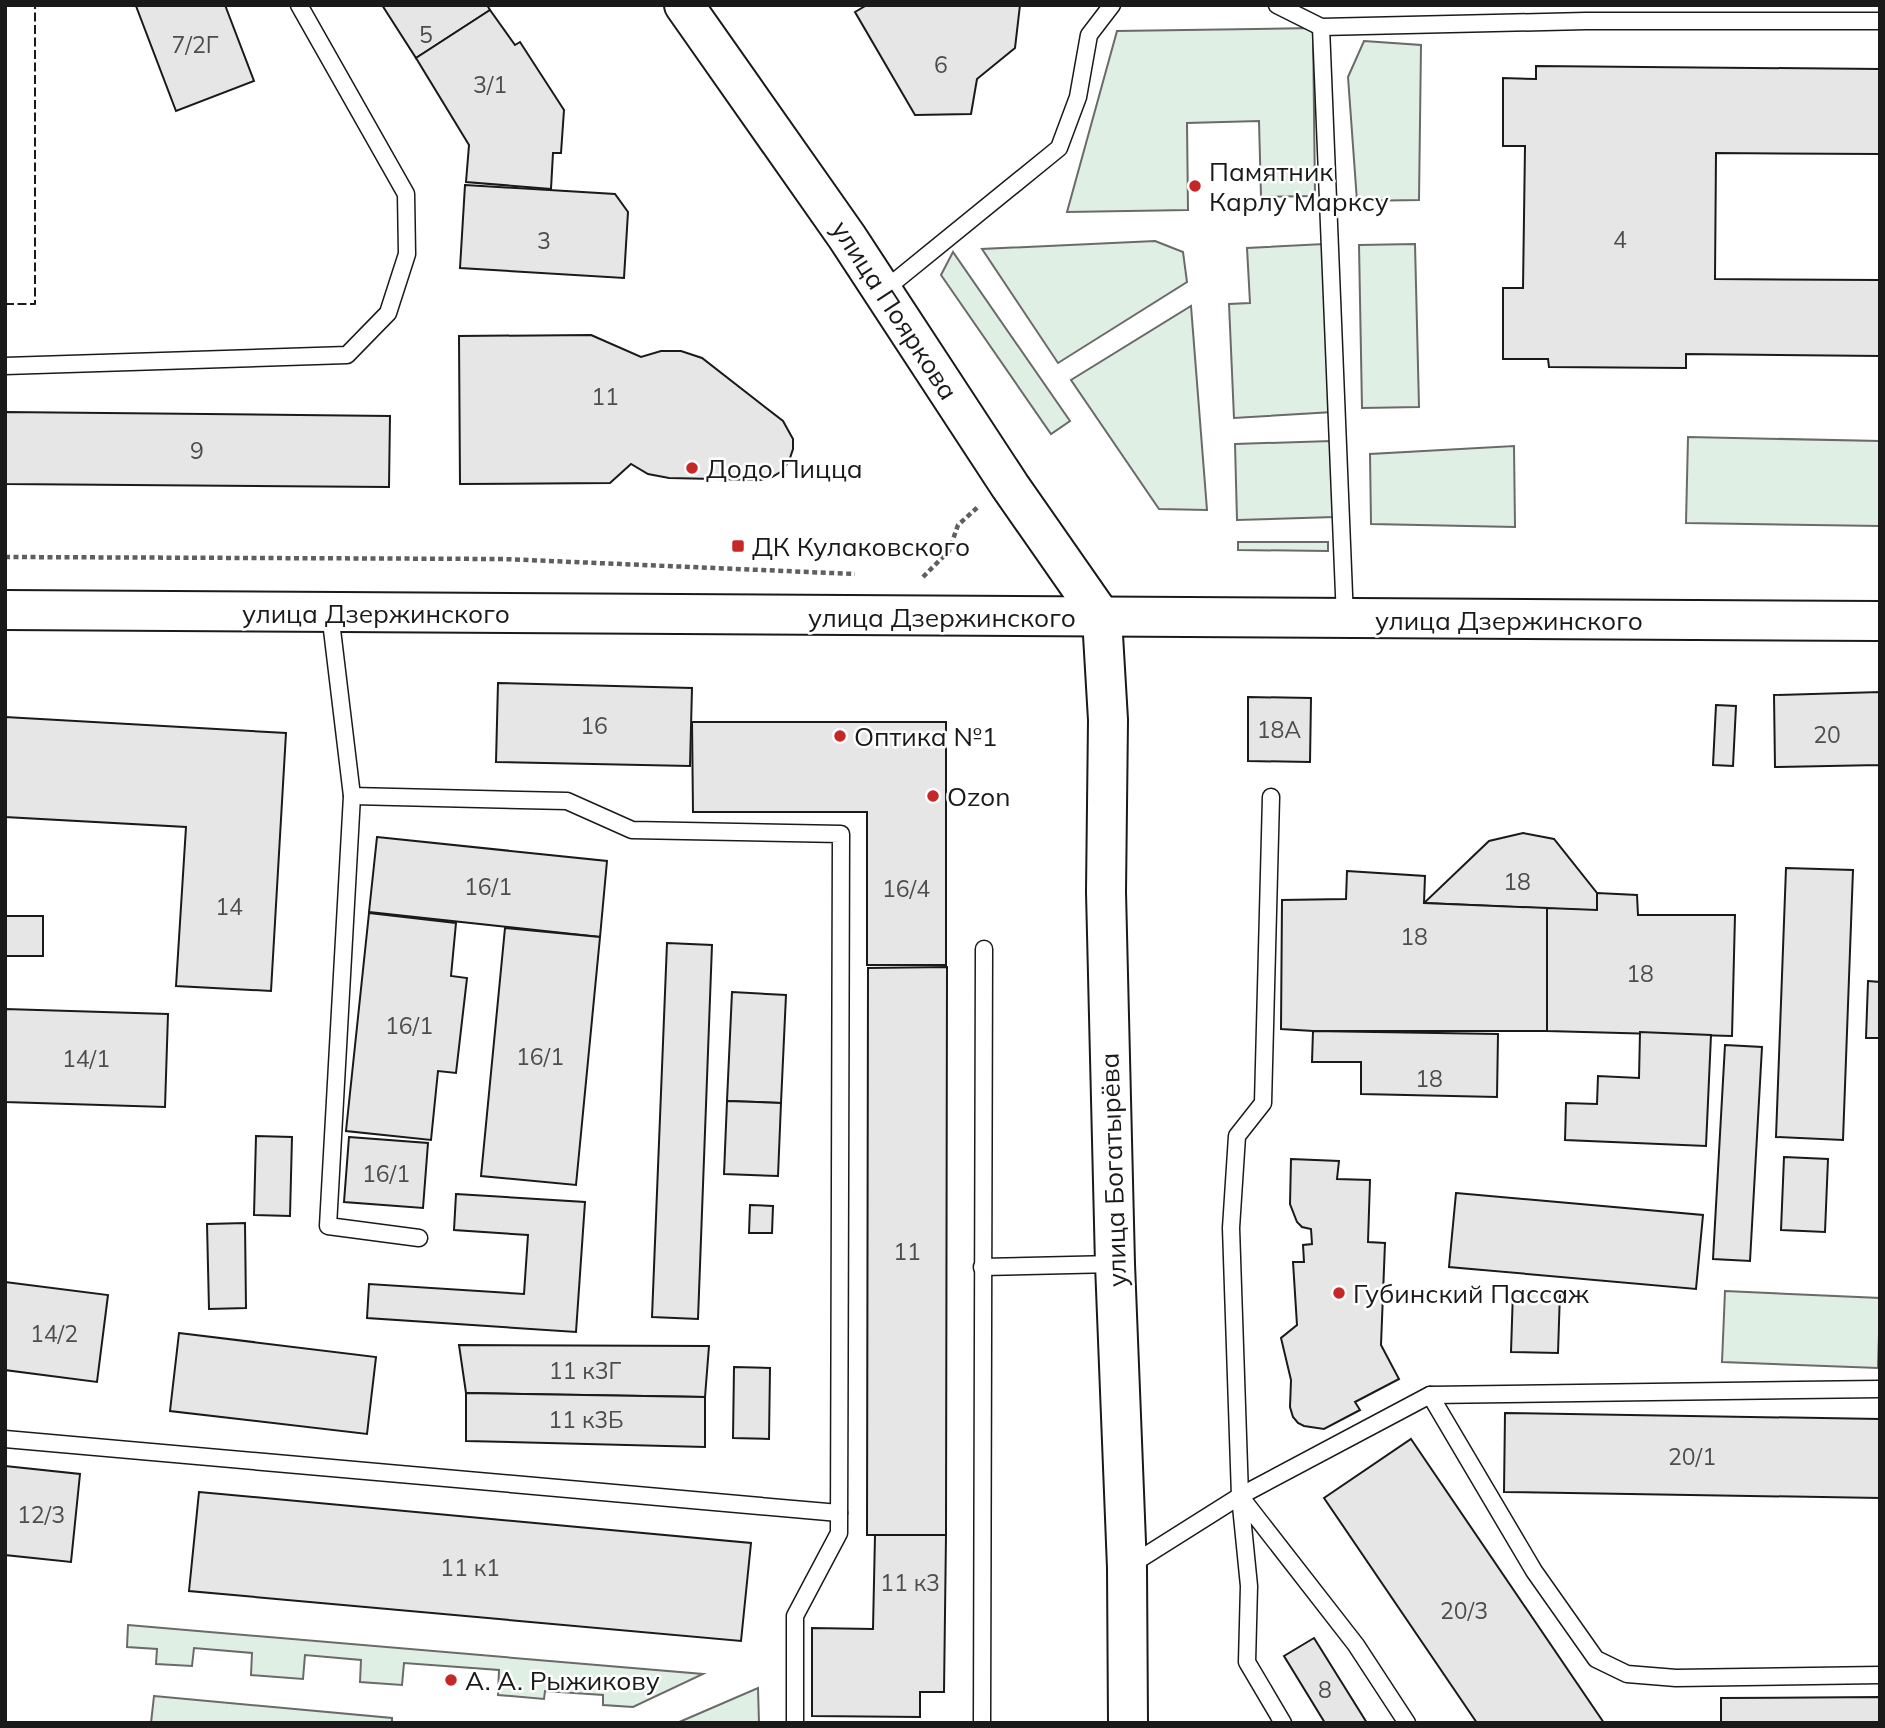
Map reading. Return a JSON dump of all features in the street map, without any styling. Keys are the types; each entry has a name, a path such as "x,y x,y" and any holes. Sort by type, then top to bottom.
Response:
{"main road":[{"name":"улица Пояркова","path":"684,5 883,291 1010,486 1102,618"},
{"name":"улица Дзержинского","path":"5,610 1880,621"},
{"name":"улица Богатырёва","path":"1102,618 1108,720 1106,892 1115,1264 1127,1567 1128,1723"}],"lane":[{"path":"5,366 347,355 388,313 407,254 406,194 299,5"},
{"path":"883,291 1059,148 1078,97 1089,35 1112,5"},
{"path":"1277,5 1321,27 1586,20 1880,21"},
{"path":"1321,27 1346,619"},
{"path":"330,613 352,796 328,1226 419,1238"},
{"path":"352,796 567,801 632,830 841,834 839,1533 795,1616 795,1723"},
{"path":"1271,797 1263,1103 1237,1136 1231,1228 1240,1496 1249,1586 1248,1662 1283,1723"},
{"path":"982,1723 984,949"},
{"path":"982,1267 1115,1264"},
{"path":"1127,1567 1240,1496 1430,1395 1880,1389"},
{"path":"1430,1395 1534,1571 1596,1658 1627,1674 1676,1678 1880,1675"},
{"path":"5,1439 839,1513"},
{"path":"1240,1496 1356,1645 1407,1723"}],"path":[{"path":"910,577 923,577 949,551 958,525 982,503"},
{"path":"5,557 503,559 856,574"}],"green space":[{"path":"1313,28 1315,196 1261,197 1259,121 1187,123 1188,210 1067,212 1117,31"},
{"path":"1364,41 1421,45 1419,200 1357,201 1348,77"},
{"path":"1155,241 1183,252 1187,282 1058,363 982,249"},
{"path":"1324,244 1333,412 1234,418 1229,304 1250,303 1247,248"},
{"path":"1415,244 1419,407 1362,408 1359,245"},
{"path":"953,252 1070,421 1051,434 941,275"},
{"path":"1191,306 1207,510 1159,509 1071,380"},
{"path":"1688,437 1880,441 1880,526 1686,523"},
{"path":"1331,441 1334,517 1237,520 1235,444"},
{"path":"1514,446 1515,527 1371,524 1370,454"},
{"path":"1238,542 1328,542 1328,551 1238,550"},
{"path":"1725,1291 1880,1298 1878,1368 1722,1362"},
{"path":"128,1625 703,1674 633,1707 603,1705 603,1695 545,1691 544,1699 498,1695 499,1670 404,1663 402,1685 360,1682 361,1660 305,1655 303,1679 251,1675 252,1653 194,1648 192,1666 156,1664 157,1649 127,1647"},
{"path":"758,1688 759,1723 677,1723"},
{"path":"154,1696 392,1718 392,1723 151,1723"}],"building":[{"path":"225,5 254,81 176,111 136,6"},
{"path":"382,5 487,5 490,10 416,58"},
{"path":"867,5 1020,5 1015,48 977,79 971,114 915,115 855,12"},
{"path":"490,10 515,45 520,42 564,110 561,153 553,153 551,189 466,182 469,145 416,58"},
{"path":"1536,66 1880,69 1880,154 1716,153 1715,279 1880,280 1880,356 1686,354 1686,368 1549,367 1548,359 1503,359 1503,288 1523,288 1525,146 1503,146 1503,78 1536,79"},
{"path":"465,185 615,194 628,212 624,278 460,268"},
{"path":"591,335 641,357 661,351 681,351 702,358 783,421 793,439 789,461 782,471 760,480 669,478 648,474 631,464 610,483 460,484 459,336"},
{"path":"5,412 390,416 389,487 5,484"},
{"path":"498,683 692,688 690,766 496,762"},
{"path":"1880,692 1880,809 1879,765 1775,767 1774,695"},
{"path":"1248,697 1311,698 1310,762 1248,761"},
{"path":"1716,705 1736,706 1733,766 1713,765"},
{"path":"5,717 286,733 271,991 176,986 186,827 5,817"},
{"path":"692,722 946,722 946,965 867,965 867,812 693,812"},
{"path":"1523,833 1554,839 1597,893 1603,911 1424,903 1489,841"},
{"path":"377,837 607,861 600,937 369,912"},
{"path":"1786,868 1853,870 1843,1140 1776,1137"},
{"path":"1347,871 1425,876 1424,903 1547,908 1547,1031 1281,1029 1282,900 1346,899"},
{"path":"1597,893 1637,895 1638,915 1735,915 1732,1036 1547,1031 1547,908 1597,910"},
{"path":"369,913 456,923 451,976 467,978 456,1073 438,1071 431,1140 346,1131"},
{"path":"5,916 43,916 43,956 5,956"},
{"path":"505,928 600,937 576,1185 481,1176"},
{"path":"667,943 712,945 698,1319 652,1317"},
{"path":"947,967 946,1535 867,1535 868,968"},
{"path":"1868,981 1880,982 1880,1038 1866,1038"},
{"path":"732,992 786,995 781,1103 727,1101"},
{"path":"5,1009 168,1014 165,1107 5,1102"},
{"path":"1313,1031 1498,1034 1497,1097 1361,1094 1361,1062 1312,1062"},
{"path":"1640,1032 1711,1035 1706,1146 1565,1140 1566,1103 1597,1104 1598,1076 1639,1078"},
{"path":"1725,1045 1762,1047 1750,1261 1713,1259"},
{"path":"727,1101 781,1103 778,1176 724,1174"},
{"path":"256,1136 292,1137 290,1216 254,1215"},
{"path":"349,1137 428,1143 423,1208 344,1202"},
{"path":"1784,1157 1828,1159 1825,1232 1781,1230"},
{"name":"Губинский Пассаж","path":"1291,1159 1339,1161 1337,1179 1370,1180 1368,1242 1385,1243 1381,1345 1399,1379 1355,1402 1360,1410 1324,1429 1304,1426 1293,1417 1290,1407 1291,1380 1281,1338 1297,1325 1293,1262 1304,1262 1303,1245 1312,1244 1311,1229 1302,1227 1297,1222 1290,1204"},
{"path":"1456,1193 1703,1215 1696,1289 1449,1267"},
{"path":"456,1194 585,1202 576,1332 367,1318 369,1284 524,1294 528,1235 454,1230"},
{"path":"750,1205 773,1206 772,1233 749,1233"},
{"path":"245,1223 246,1308 209,1309 207,1224"},
{"path":"5,1282 108,1295 97,1382 5,1370"},
{"path":"1513,1291 1560,1292 1558,1353 1511,1352"},
{"path":"179,1333 376,1357 367,1434 170,1411"},
{"path":"459,1345 709,1346 705,1397 466,1393"},
{"path":"734,1367 770,1368 769,1439 733,1438"},
{"path":"466,1393 705,1397 705,1447 466,1441"},
{"path":"1505,1413 1880,1419 1880,1498 1504,1492"},
{"path":"1411,1439 1604,1723 1477,1723 1324,1498"},
{"path":"5,1466 80,1474 71,1562 5,1555"},
{"path":"199,1492 751,1543 741,1641 189,1591"},
{"path":"875,1535 946,1535 944,1692 920,1692 920,1717 812,1716 812,1628 873,1629"},
{"path":"1314,1638 1367,1723 1325,1723 1284,1656"},
{"path":"1880,1697 1880,1723 1721,1723 1721,1698"}],"fence":[{"path":"5,304 35,304 35,5"}],"place":[{"name":"Памятник Карлу Марксу","path":"1195,186"},
{"name":"Додо Пицца","path":"692,468"},
{"name":"ДК Кулаковского","path":"738,546"},
{"name":"Оптика №1","path":"840,736"},
{"name":"Ozon","path":"933,796"},
{"name":"Губинский Пассаж","path":"1339,1293"},
{"name":"А. А. Рыжикову","path":"451,1680"}]}
